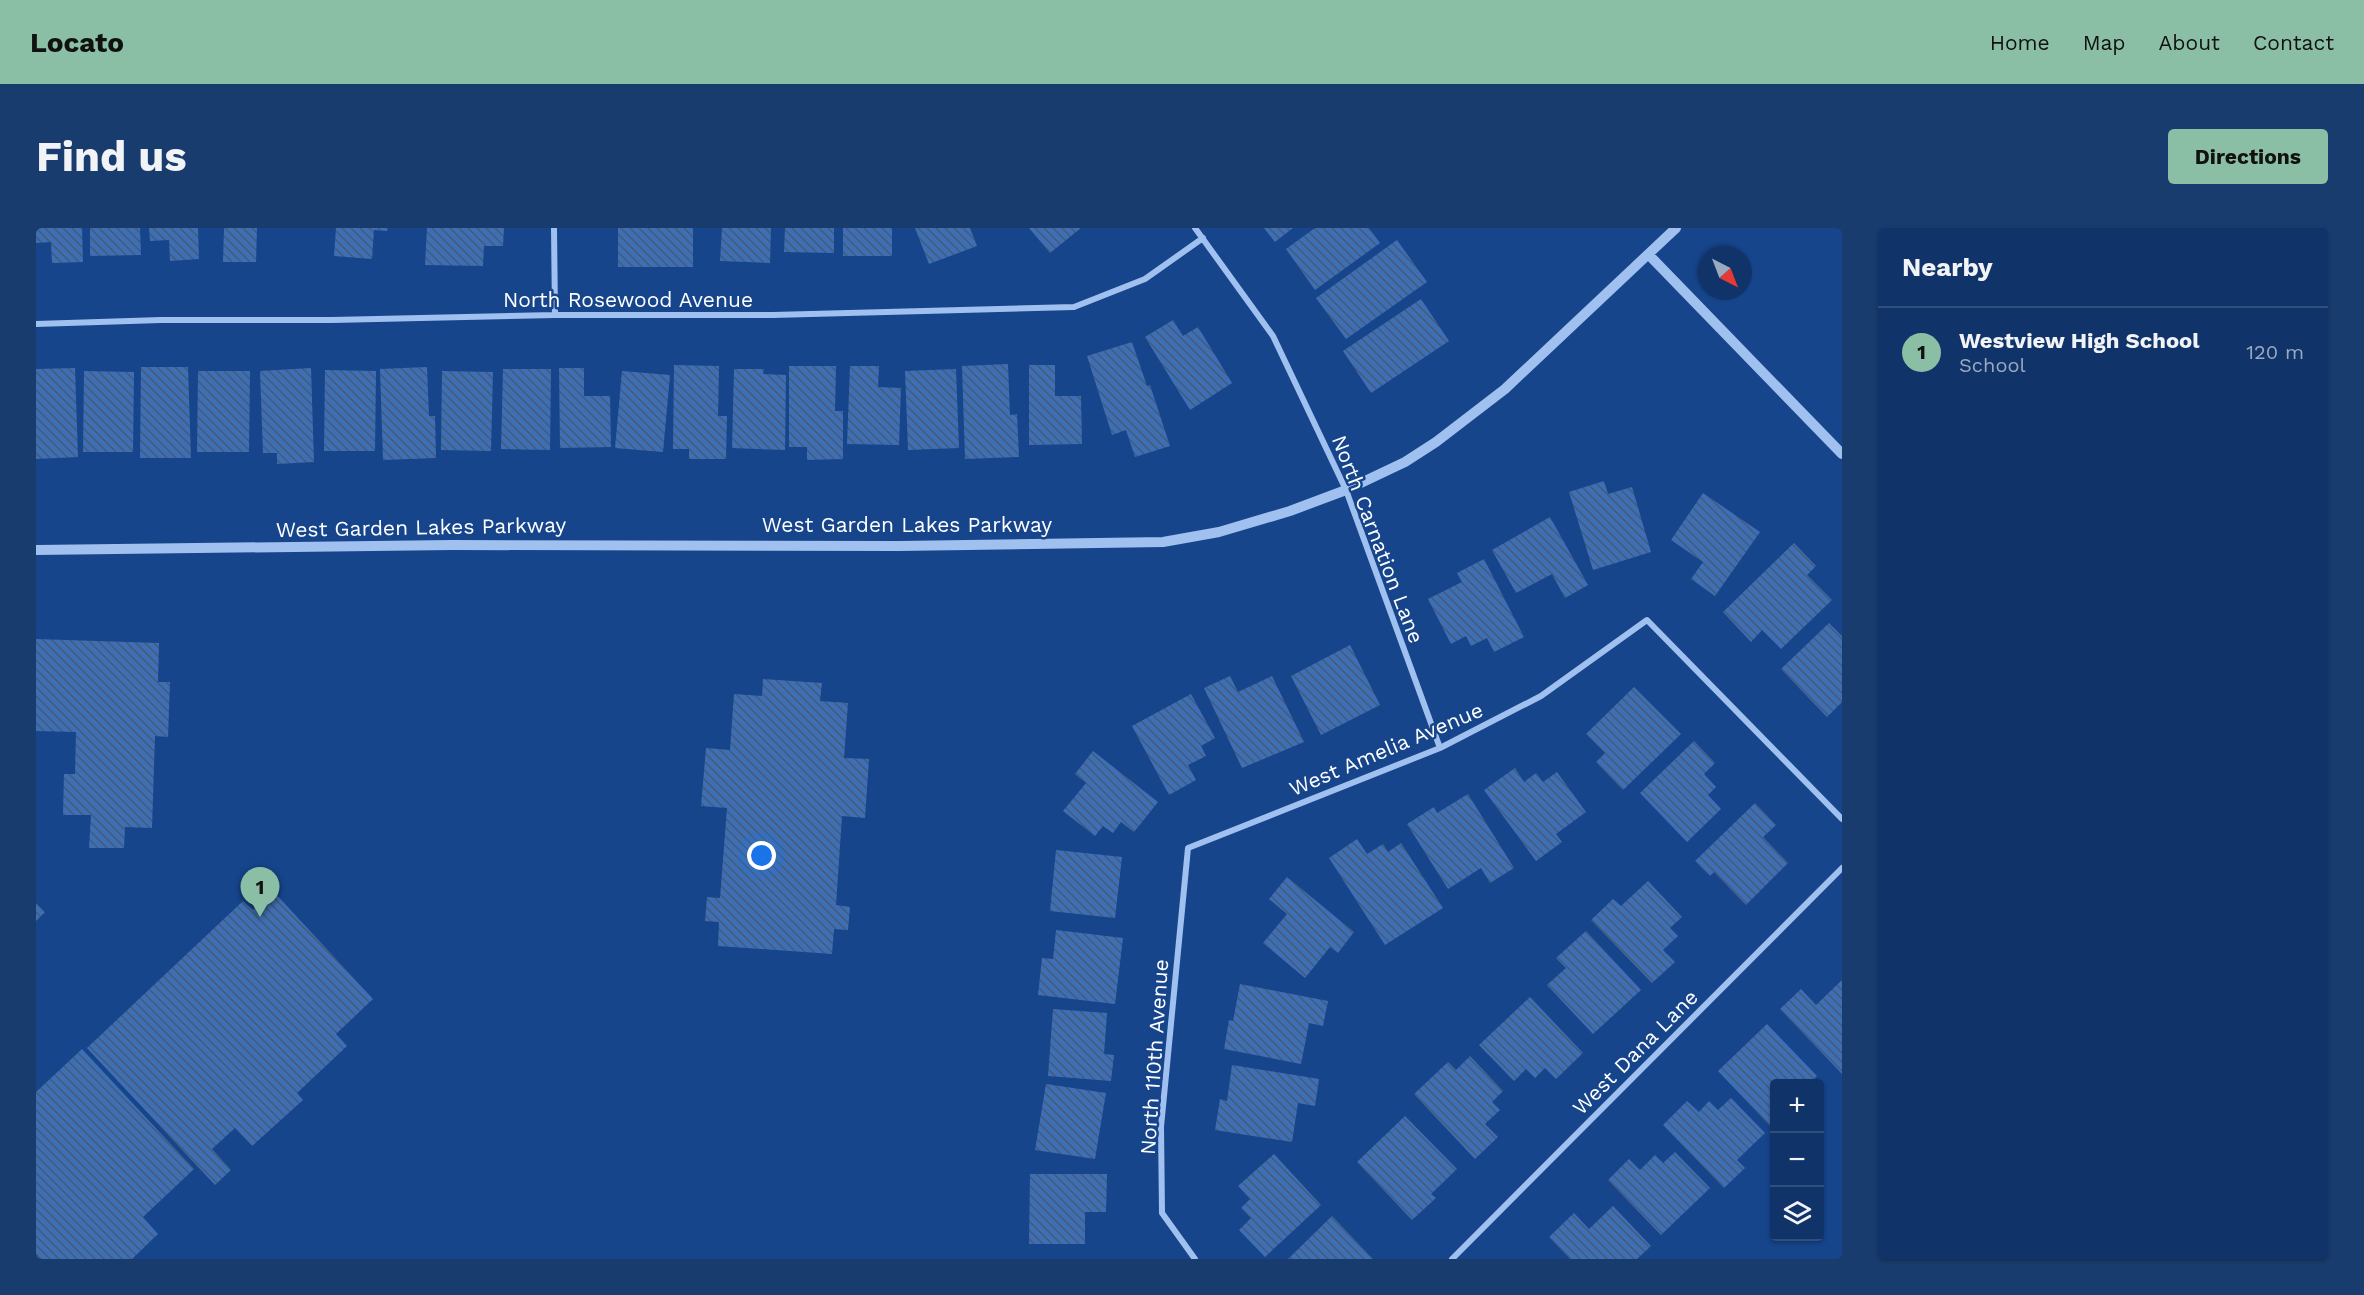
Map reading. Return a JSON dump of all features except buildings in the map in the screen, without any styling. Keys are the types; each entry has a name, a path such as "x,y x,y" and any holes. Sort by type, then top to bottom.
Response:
{"street":[{"path":"554,228 555,315"},
{"name":"North Carnation Lane","path":"1195,228 1273,336 1346,490 1440,748"},
{"name":"West Garden Lakes Parkway","path":"36,550 452,545 899,546 1163,542 1219,532 1290,511 1346,490 1405,462 1436,442 1487,403 1676,228"},
{"name":"North Rosewood Avenue","path":"36,324 161,320 332,320 555,315 773,315 1074,307 1145,279 1203,238"},
{"path":"1648,255 1842,454"},
{"name":"West Amelia Avenue","path":"1188,848 1440,748 1541,696 1647,620 1842,819"},
{"name":"North 110th Avenue","path":"1188,848 1161,1127 1162,1213 1195,1259"},
{"name":"West Dana Lane","path":"1452,1259 1842,868"}],"place":[{"name":"Westview High School","path":"260,917"}]}
